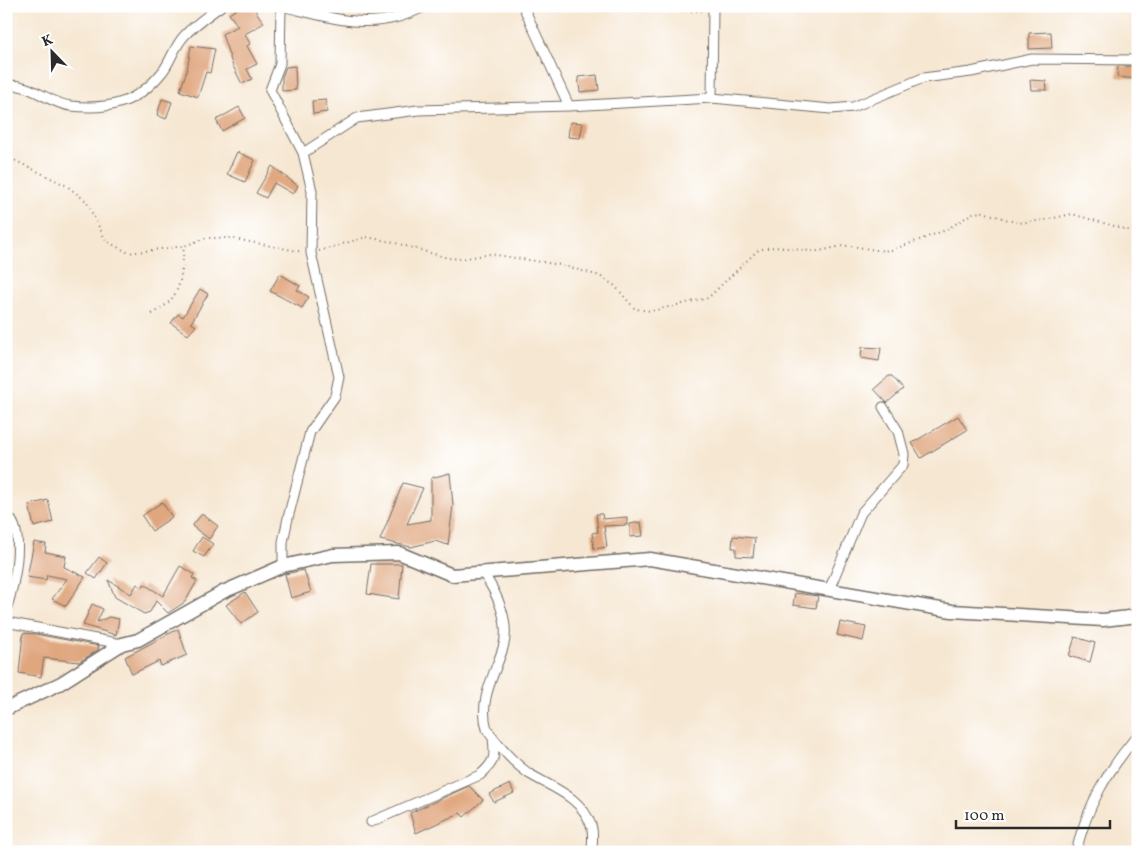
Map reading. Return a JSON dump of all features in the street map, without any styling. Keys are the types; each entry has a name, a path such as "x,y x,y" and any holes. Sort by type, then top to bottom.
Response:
{"street":[{"path":"6,86 25,88 58,103 71,106 110,107 130,100 163,71 184,35 221,6"},
{"path":"283,566 283,542 310,432 335,396 339,376 311,253 312,192 302,153 270,90 280,64 281,6 356,23 406,16 425,6"},
{"path":"524,8 570,106"},
{"path":"712,98 713,9"},
{"path":"302,153 357,118 418,110 570,106 712,98 832,109 853,107 924,78 971,72 1032,59 1138,60"},
{"path":"829,590 861,513 903,466 904,454 898,432 883,407"},
{"path":"6,515 11,518 17,530 17,556 13,590 6,610"},
{"path":"6,709 61,683 122,644 138,640 223,592 283,566 333,555 399,554 452,575 650,559 952,611 1103,620 1138,616"},
{"path":"483,573 496,590 505,631 504,647 487,690 485,710 487,729 510,758 527,772 561,790 584,812 592,827 592,852"},
{"path":"6,622 122,644"},
{"path":"1076,852 1084,821 1096,794 1110,771 1138,735"},
{"path":"371,822 480,775 492,764 495,754 493,737"}],"path":[{"path":"524,8 713,9"},
{"path":"6,156 67,186 86,201 106,241 129,253 184,246 206,238 229,238 311,253 366,237 392,242 448,258 461,259 490,254 561,265 600,276 615,286 635,309 651,312 708,298 757,251 764,247 772,246 790,250 819,250 846,246 892,250 946,230 973,213 983,212 1018,222 1045,220 1072,214 1128,230 1138,227"},
{"path":"152,314 166,307 174,299 182,270 184,246"}],"building":[{"path":"241,6 252,6 264,23 245,34 250,44 247,46 257,64 247,69 252,79 242,84 232,64 222,34 238,26 229,14"},
{"path":"1051,32 1052,48 1029,49 1029,33"},
{"path":"191,46 215,49 210,73 206,72 198,97 180,91 187,70"},
{"path":"295,66 296,90 282,91 282,77 286,67"},
{"path":"1118,66 1138,66 1137,79 1117,77"},
{"path":"597,75 599,90 580,92 578,77"},
{"path":"1030,80 1046,81 1047,90 1031,90"},
{"path":"162,99 172,102 166,119 157,115"},
{"path":"326,100 327,112 313,114 312,101"},
{"path":"239,107 245,118 222,131 216,120"},
{"path":"570,122 583,123 580,138 568,137"},
{"path":"237,152 255,160 245,182 227,174"},
{"path":"272,166 298,186 293,194 274,183 266,198 256,193"},
{"path":"280,274 300,286 297,290 309,297 302,308 270,291"},
{"path":"200,289 208,294 191,323 196,326 188,335 171,323 178,314 183,317"},
{"path":"862,347 881,348 879,361 861,358"},
{"path":"889,376 892,376 903,389 887,403 874,389"},
{"path":"958,416 967,430 921,458 912,443"},
{"path":"450,473 453,505 448,545 435,541 411,547 380,540 403,483 423,488 407,524 431,520 431,478"},
{"path":"48,500 53,522 34,527 29,505"},
{"path":"162,502 172,517 152,531 142,516"},
{"path":"202,514 218,526 209,539 192,526"},
{"path":"596,514 602,514 603,519 627,517 627,525 604,526 607,547 594,549 592,533 598,532"},
{"path":"641,522 643,536 630,537 630,524"},
{"path":"733,536 755,538 753,557 736,556 736,548 732,548"},
{"path":"202,537 213,544 204,557 193,551"},
{"path":"34,542 46,544 45,552 66,556 64,567 85,577 66,606 52,599 67,579 47,575 46,580 27,577"},
{"path":"99,557 107,563 96,579 87,573"},
{"path":"371,564 402,564 399,599 367,594"},
{"path":"180,566 194,574 192,578 197,581 185,602 168,613 156,601 150,612 144,614 115,597 108,580 131,594 137,584 143,588 144,584 163,596"},
{"path":"304,570 311,592 291,598 285,574"},
{"path":"245,592 258,612 241,624 226,605"},
{"path":"795,593 818,596 816,608 793,605"},
{"path":"92,604 103,609 97,622 109,617 119,619 116,635 83,625"},
{"path":"840,622 866,627 863,641 837,635"},
{"path":"178,629 187,655 161,666 159,661 132,674 125,657"},
{"path":"23,633 99,646 98,650 79,662 44,658 41,677 19,673"},
{"path":"1075,637 1095,643 1090,662 1069,656"},
{"path":"510,784 514,793 494,802 489,794"},
{"path":"469,786 483,800 464,817 460,813 416,833 410,813"}]}
